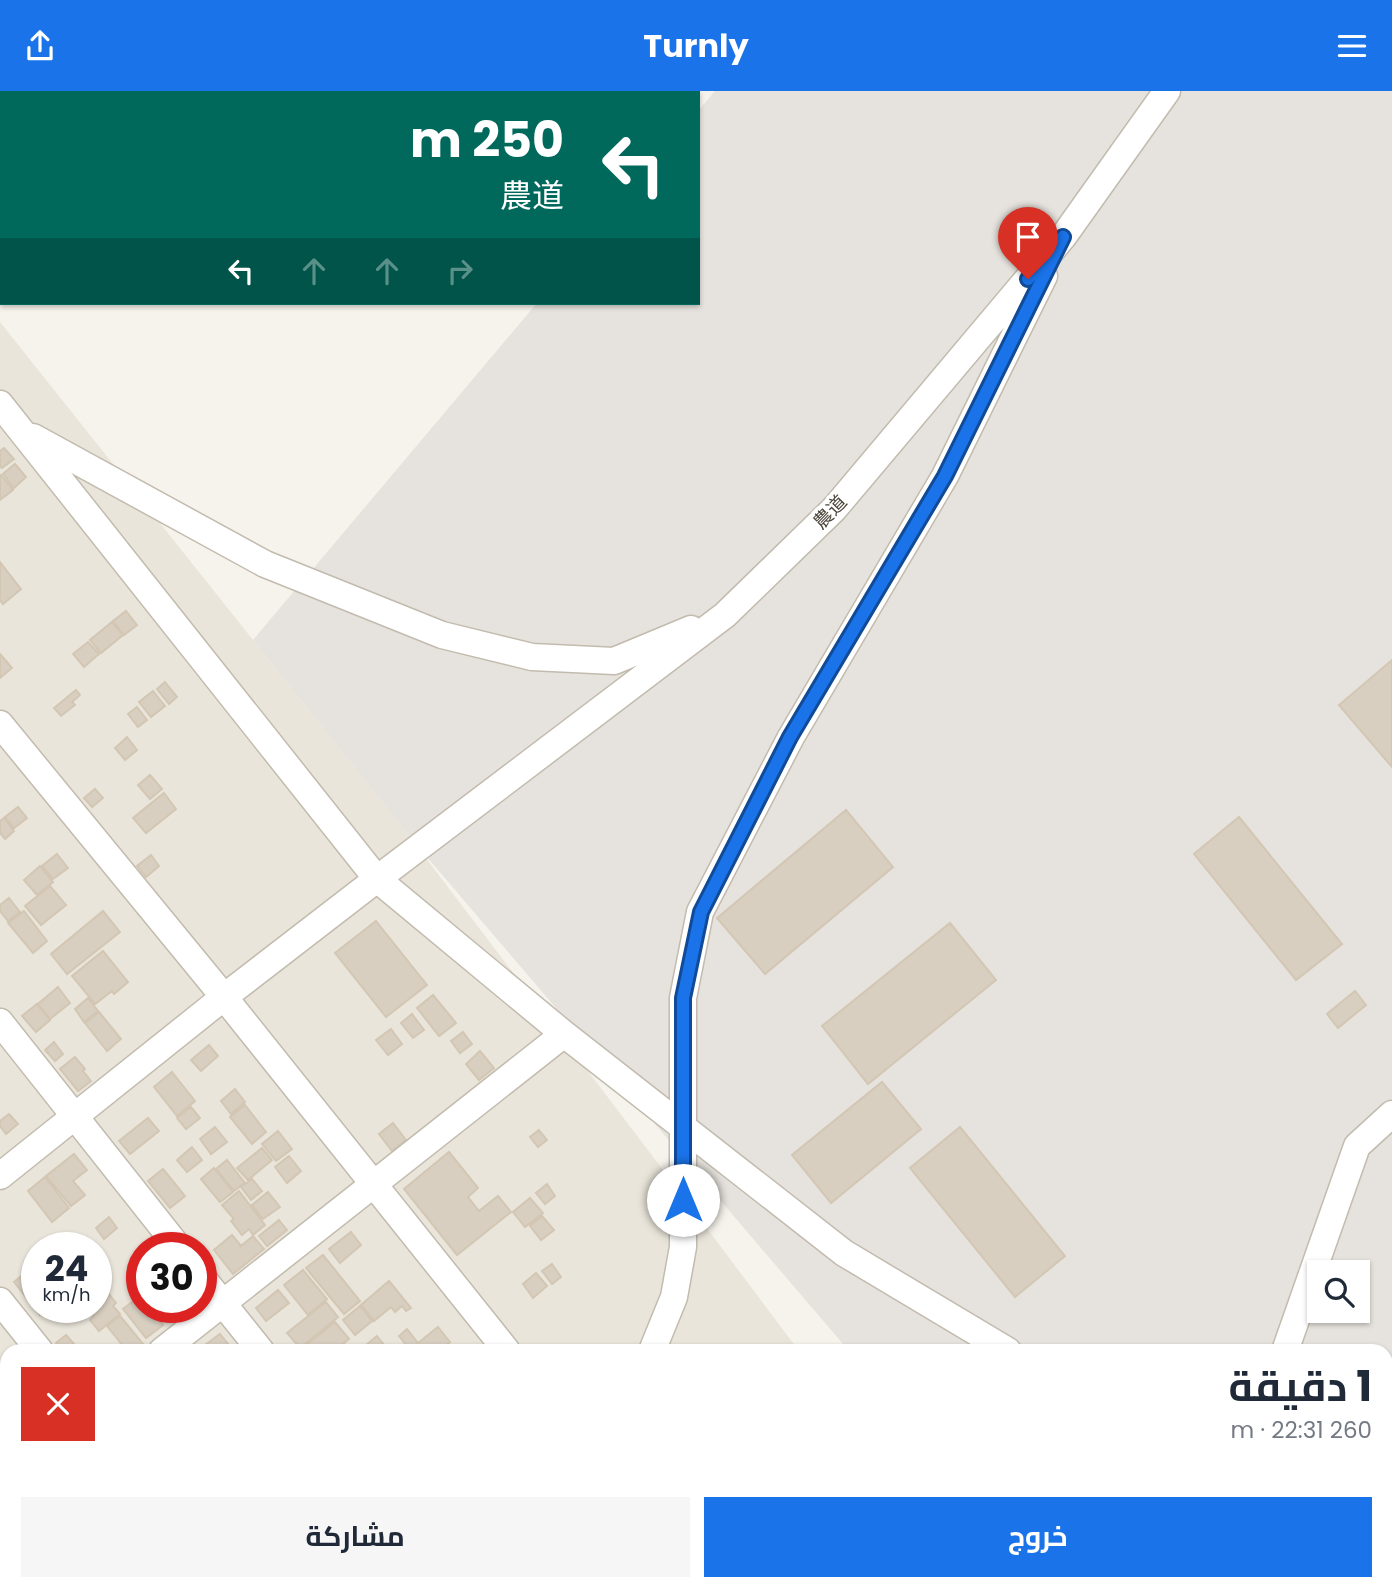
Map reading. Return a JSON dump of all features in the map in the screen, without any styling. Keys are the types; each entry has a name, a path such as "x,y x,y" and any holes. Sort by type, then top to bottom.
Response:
{"street":[{"name":"農道","path":"0,1177 224,997 725,615 834,509 1063,237 1167,91"},
{"path":"655,1344 674,1297 683,1247 683,998 701,912 790,737 945,476 1063,237"},
{"path":"0,404 377,879 564,1034 844,1253 996,1344"},
{"path":"22,431 265,564 442,635 532,657 614,661 725,615"},
{"path":"0,724 224,997 502,1344"},
{"path":"0,1022 165,1232"},
{"path":"171,1344 564,1034"},
{"path":"1287,1344 1356,1146 1392,1114"},
{"path":"217,1296 255,1344"},
{"path":"0,1301 34,1344"}],"shaded area":[{"path":"715,91 1392,91 1392,1344 843,1344 409,836 253,640 535,305 700,305 700,109"},
{"path":"0,322 409,836 794,1344 0,1344"}],"building":[{"path":"4,448 14,459 2,468 0,451"},
{"path":"15,464 26,477 14,488 3,474"},
{"path":"0,476 13,490 0,500"},
{"path":"0,562 21,589 3,604 0,600"},
{"path":"126,611 137,625 124,635 113,621"},
{"path":"112,622 123,635 101,653 90,640"},
{"path":"88,642 99,654 84,667 73,654"},
{"path":"0,654 12,668 0,678"},
{"path":"1392,660 1392,767 1339,705"},
{"path":"165,682 177,697 169,704 157,689"},
{"path":"76,690 80,695 72,702 75,705 61,716 54,708"},
{"path":"153,691 165,706 151,717 139,702"},
{"path":"137,707 147,720 138,727 128,714"},
{"path":"127,737 137,750 125,760 115,748"},
{"path":"150,775 162,789 150,799 138,785"},
{"path":"95,789 103,798 92,807 84,798"},
{"path":"164,793 176,809 146,833 133,818"},
{"path":"18,807 27,818 14,828 5,817"},
{"path":"846,810 893,867 765,974 717,918"},
{"path":"1239,817 1342,944 1296,980 1194,854"},
{"path":"4,818 14,831 5,839 0,833 0,821"},
{"path":"57,854 68,868 53,879 42,866"},
{"path":"151,855 159,866 146,877 137,866"},
{"path":"40,866 53,882 37,895 24,880"},
{"path":"50,886 66,905 41,925 25,906"},
{"path":"9,898 20,912 8,921 0,911 0,905"},
{"path":"24,911 47,941 33,953 8,923"},
{"path":"103,911 120,932 67,974 51,954"},
{"path":"376,921 427,985 386,1017 335,953"},
{"path":"950,923 996,980 868,1084 822,1026"},
{"path":"103,951 128,982 114,994 112,991 95,1004 72,976"},
{"path":"58,987 70,1003 50,1019 38,1004"},
{"path":"1355,991 1366,1005 1338,1028 1327,1014"},
{"path":"433,995 456,1023 439,1036 417,1008"},
{"path":"88,998 98,1011 84,1022 75,1009"},
{"path":"37,1004 50,1020 36,1032 22,1016"},
{"path":"99,1012 121,1039 107,1051 85,1023"},
{"path":"412,1014 424,1030 413,1038 401,1023"},
{"path":"391,1029 402,1044 388,1055 376,1040"},
{"path":"463,1032 472,1044 460,1053 451,1041"},
{"path":"54,1042 63,1054 55,1061 45,1050"},
{"path":"209,1045 218,1056 201,1071 191,1060"},
{"path":"480,1051 494,1068 479,1080 466,1064"},
{"path":"75,1057 91,1081 78,1091 60,1069"},
{"path":"172,1072 195,1101 177,1116 154,1087"},
{"path":"882,1082 921,1129 831,1203 792,1155"},
{"path":"235,1089 245,1102 231,1114 221,1101"},
{"path":"245,1105 266,1132 252,1144 230,1117"},
{"path":"191,1107 200,1118 186,1129 177,1118"},
{"path":"9,1114 18,1124 6,1134 0,1121"},
{"path":"148,1118 159,1131 130,1154 119,1141"},
{"path":"393,1123 406,1140 392,1151 379,1134"},
{"path":"215,1127 227,1142 211,1154 200,1139"},
{"path":"960,1127 1065,1256 1015,1297 910,1168"},
{"path":"539,1130 547,1140 538,1147 530,1137"},
{"path":"278,1131 292,1149 276,1161 262,1144"},
{"path":"192,1147 202,1160 187,1172 177,1160"},
{"path":"262,1148 272,1160 248,1180 237,1168"},
{"path":"449,1152 478,1188 468,1197 479,1211 498,1196 511,1212 457,1255 404,1189"},
{"path":"74,1154 87,1170 73,1181 85,1195 71,1206 46,1176"},
{"path":"289,1156 301,1171 287,1183 275,1167"},
{"path":"227,1160 245,1183 234,1191 216,1169"},
{"path":"214,1168 233,1192 220,1202 201,1179"},
{"path":"163,1169 185,1196 170,1208 148,1181"},
{"path":"45,1177 69,1208 52,1222 28,1191"},
{"path":"252,1179 262,1191 251,1200 241,1187"},
{"path":"547,1184 555,1196 545,1204 536,1193"},
{"path":"239,1191 265,1225 253,1235 249,1229 242,1235 231,1221 234,1219 222,1205"},
{"path":"268,1192 280,1207 263,1219 252,1205"},
{"path":"530,1198 543,1213 525,1227 513,1212"},
{"path":"542,1216 554,1230 541,1240 530,1226"},
{"path":"109,1217 117,1228 112,1232 99,1232 96,1228"},
{"path":"279,1220 287,1230 267,1246 259,1236"},
{"path":"351,1232 361,1245 340,1263 329,1249"},
{"path":"232,1235 241,1246 253,1236 264,1249 233,1274 217,1254 217,1248"},
{"path":"323,1255 360,1301 344,1314 306,1268"},
{"path":"552,1264 561,1277 552,1284 542,1271"},
{"path":"303,1270 327,1299 308,1315 284,1285"},
{"path":"536,1273 547,1286 533,1298 523,1284"},
{"path":"21,1276 21,1291 14,1282"},
{"path":"389,1281 411,1308 406,1311 402,1306 395,1312 391,1307 374,1321 361,1305"},
{"path":"278,1290 289,1303 266,1321 256,1308"},
{"path":"112,1298 116,1303 113,1306 120,1314 112,1320"},
{"path":"326,1302 338,1317 305,1344 297,1344 287,1333"},
{"path":"360,1306 372,1321 355,1335 343,1320"},
{"path":"120,1316 143,1344 121,1344 107,1326"},
{"path":"335,1322 349,1339 343,1344 308,1344"},
{"path":"92,1323 109,1323 99,1331"},
{"path":"134,1323 161,1323 163,1325 146,1338"},
{"path":"438,1327 450,1342 405,1344 399,1336 407,1329 418,1343"},
{"path":"220,1334 228,1344 206,1344"},
{"path":"66,1335 74,1344 57,1344"},
{"path":"377,1336 383,1344 367,1344"}],"route":[{"path":"683,1200 683,998 701,912 790,737 945,476 1063,237 1028,279"}]}
